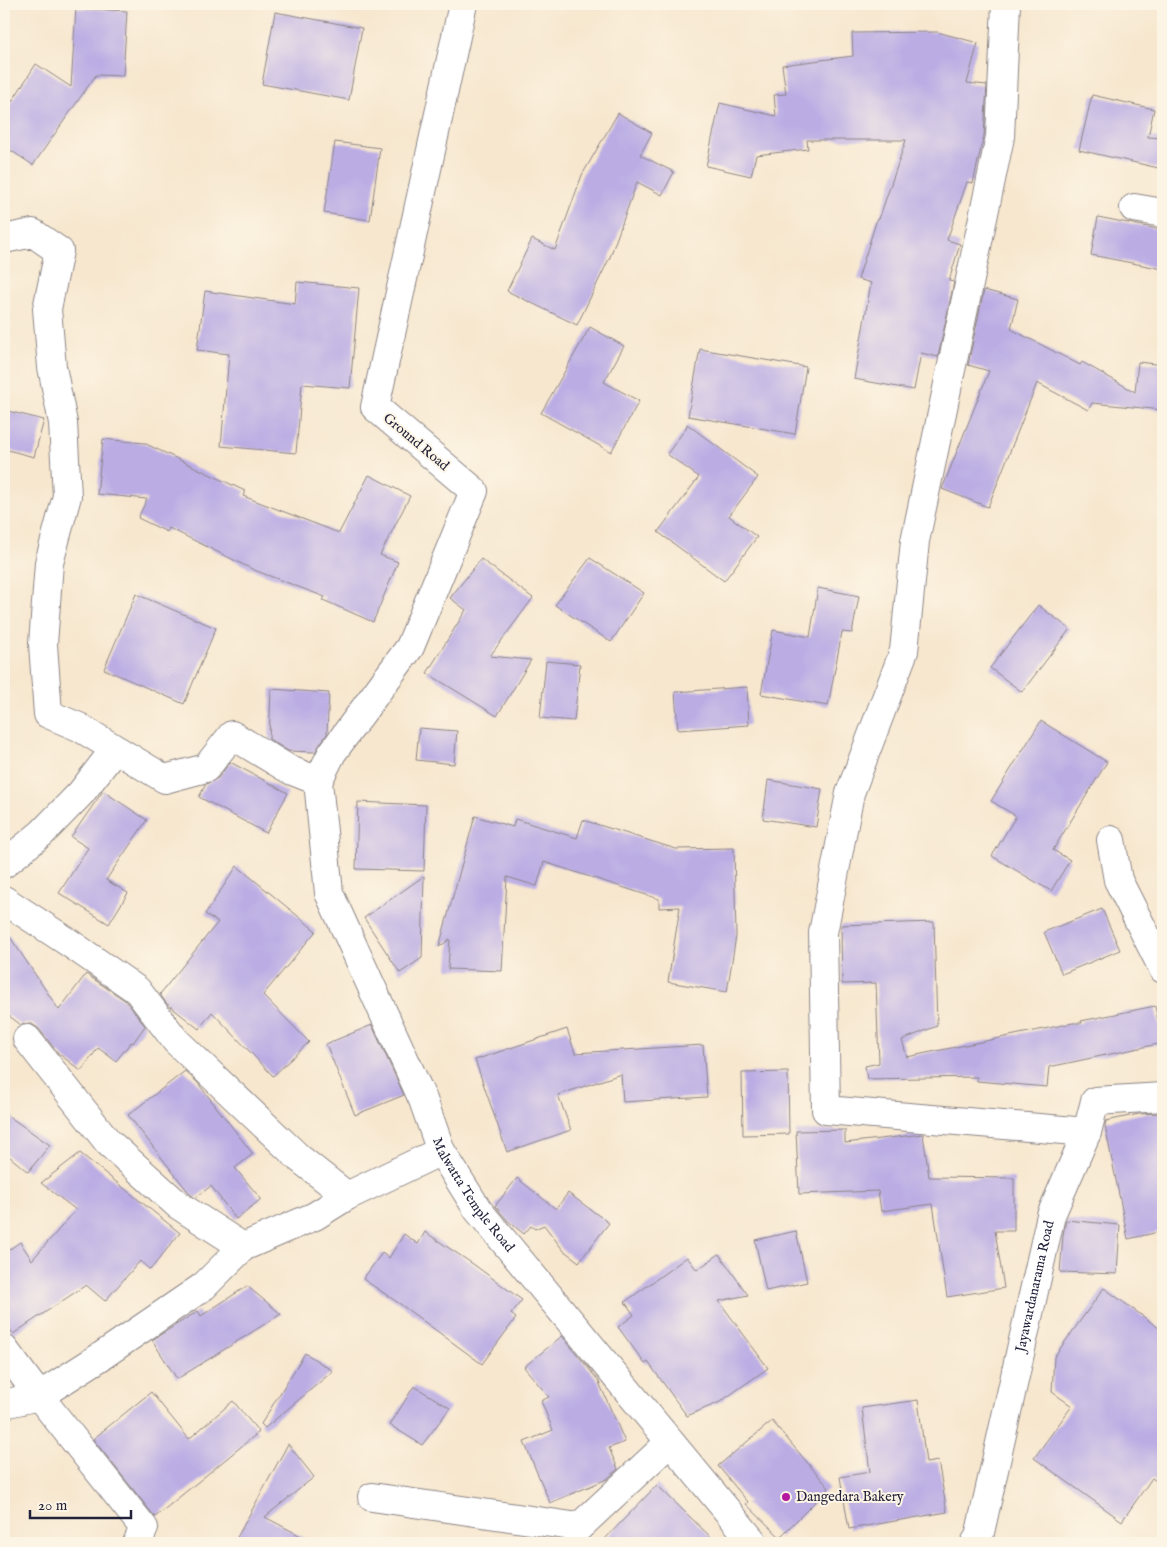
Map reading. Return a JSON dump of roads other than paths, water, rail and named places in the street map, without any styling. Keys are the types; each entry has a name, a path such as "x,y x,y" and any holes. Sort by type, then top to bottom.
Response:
{"street":[{"name":"Ground Road","path":"318,781 332,753 410,647 474,491 375,407 463,4"},
{"path":"1006,4 1000,137 915,541 904,650 850,793 823,933 826,1110 1087,1132"},
{"path":"1134,208 1163,213"},
{"path":"4,239 33,233 58,251 47,309 52,366 63,423 67,496 49,563 44,644 48,714 79,727 165,779 206,768 232,735 290,770 318,781"},
{"path":"4,864 42,833 81,793 115,749"},
{"name":"Malwatta Temple Road","path":"318,781 329,893 423,1100 441,1151 478,1210 754,1543"},
{"path":"1111,840 1118,880 1163,969"},
{"path":"4,900 137,990 176,1041 299,1158 347,1196"},
{"path":"27,1040 108,1142 178,1205 243,1248"},
{"name":"Jayawardanarama Road","path":"976,1543 1051,1215 1087,1132 1096,1101 1163,1098"},
{"path":"4,1404 38,1396 100,1357 204,1286 243,1248 315,1216 347,1196 441,1151"},
{"path":"4,1350 38,1396 144,1528 138,1543"},
{"path":"372,1497 578,1527 670,1442"}],"place":[{"name":"Dangedara Bakery","path":"786,1497"}]}
